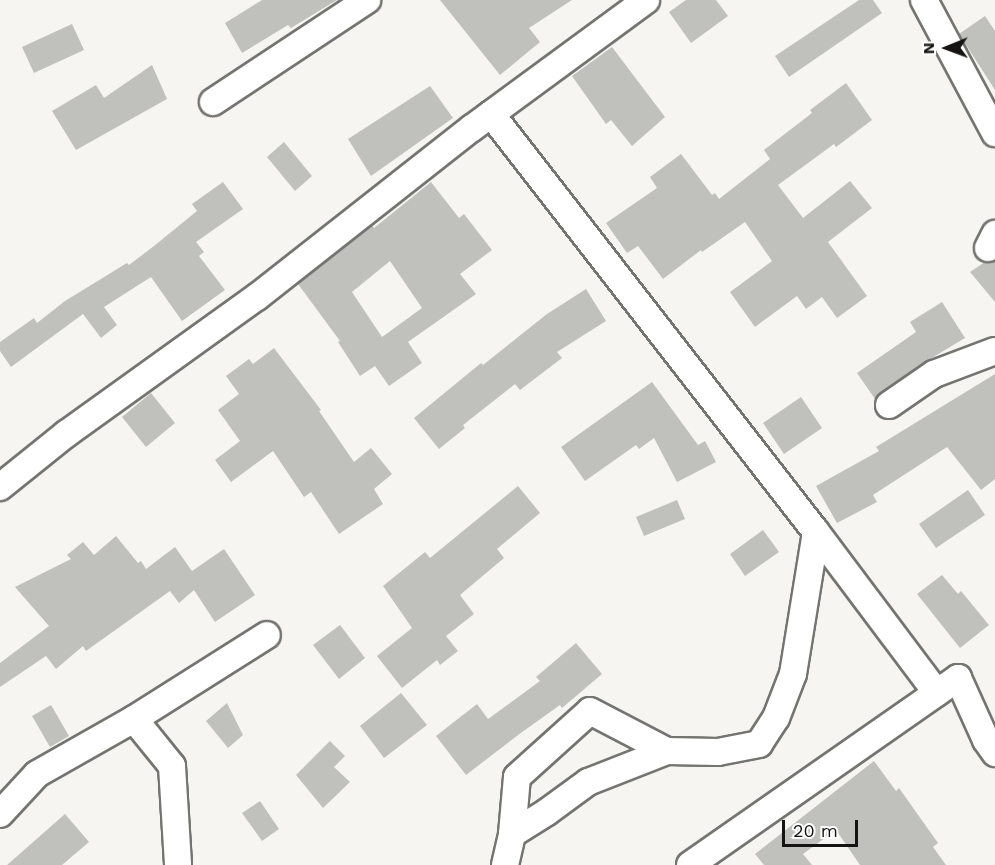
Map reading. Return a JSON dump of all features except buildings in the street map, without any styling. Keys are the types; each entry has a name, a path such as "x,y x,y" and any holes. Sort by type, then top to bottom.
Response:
{"street":[{"path":"213,102 368,0"},
{"path":"0,487 66,434 256,297 491,114 646,0"},
{"path":"924,0 995,133"},
{"path":"491,114 816,532 937,693"},
{"path":"889,405 934,374 995,351"},
{"path":"512,834 588,782 667,751 718,752 759,744 776,718 793,674 816,532"},
{"path":"0,814 37,774 135,719 267,635"},
{"path":"690,865 958,678 986,740 995,753"},
{"path":"506,865 512,834 517,777 590,711 667,751"},
{"path":"135,719 172,766 178,865"}]}
